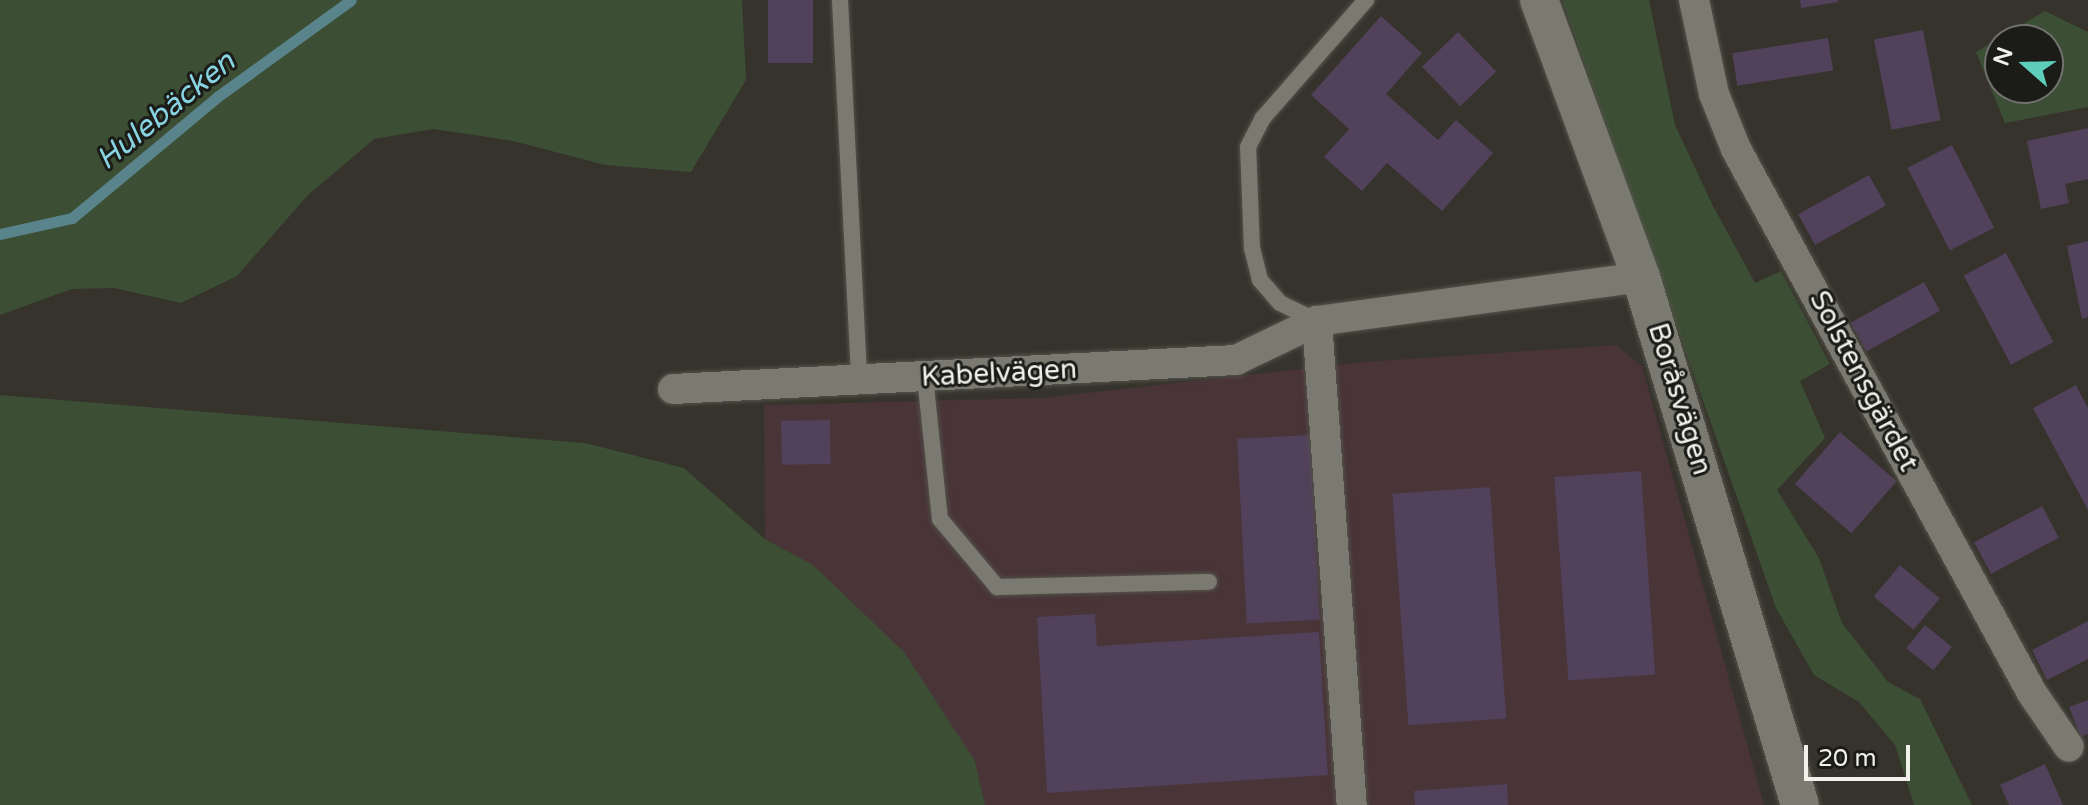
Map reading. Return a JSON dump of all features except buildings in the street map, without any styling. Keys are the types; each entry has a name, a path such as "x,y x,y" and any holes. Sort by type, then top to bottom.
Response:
{"street":[{"name":"Boråsvägen","path":"1539,0 1641,277 1800,805"},
{"name":"Solstensgärdet","path":"1694,0 1714,94 1736,149 2032,693 2069,747"},
{"name":"Kabelvägen","path":"673,389 1236,360 1317,321 1641,277"},
{"path":"1317,321 1352,805"}],"lane":[{"path":"840,0 859,380"},
{"path":"1317,321 1280,303 1260,280 1252,249 1248,147 1263,118 1366,0"},
{"path":"925,377 940,519 997,587 1209,582"}],"shaded area":[{"path":"1616,345 1642,366 1764,805 985,805 975,761 813,565 765,539 764,405 1042,398 1364,362"}],"green space":[{"path":"0,0 742,0 746,80 691,172 605,165 513,141 434,129 374,139 308,195 237,276 181,303 114,288 72,289 0,315"},
{"path":"1562,0 1649,0 1675,125 1712,204 1755,283 1781,271 1830,364 1800,381 1825,438 1777,490 1819,558 1842,623 1888,682 1920,699 1972,805 1914,805 1895,745 1859,702 1814,675 1776,608"},
{"path":"2045,11 2088,32 2088,107 2005,123 1997,104 2064,104 2064,24 2023,24"},
{"path":"1984,47 1984,72 1976,52"},
{"path":"0,395 585,443 684,468 765,539 813,565 904,652 975,761 985,805 0,805"}],"waterway":[{"name":"Hulebäcken","path":"0,234 72,218 217,97 351,0"}]}
